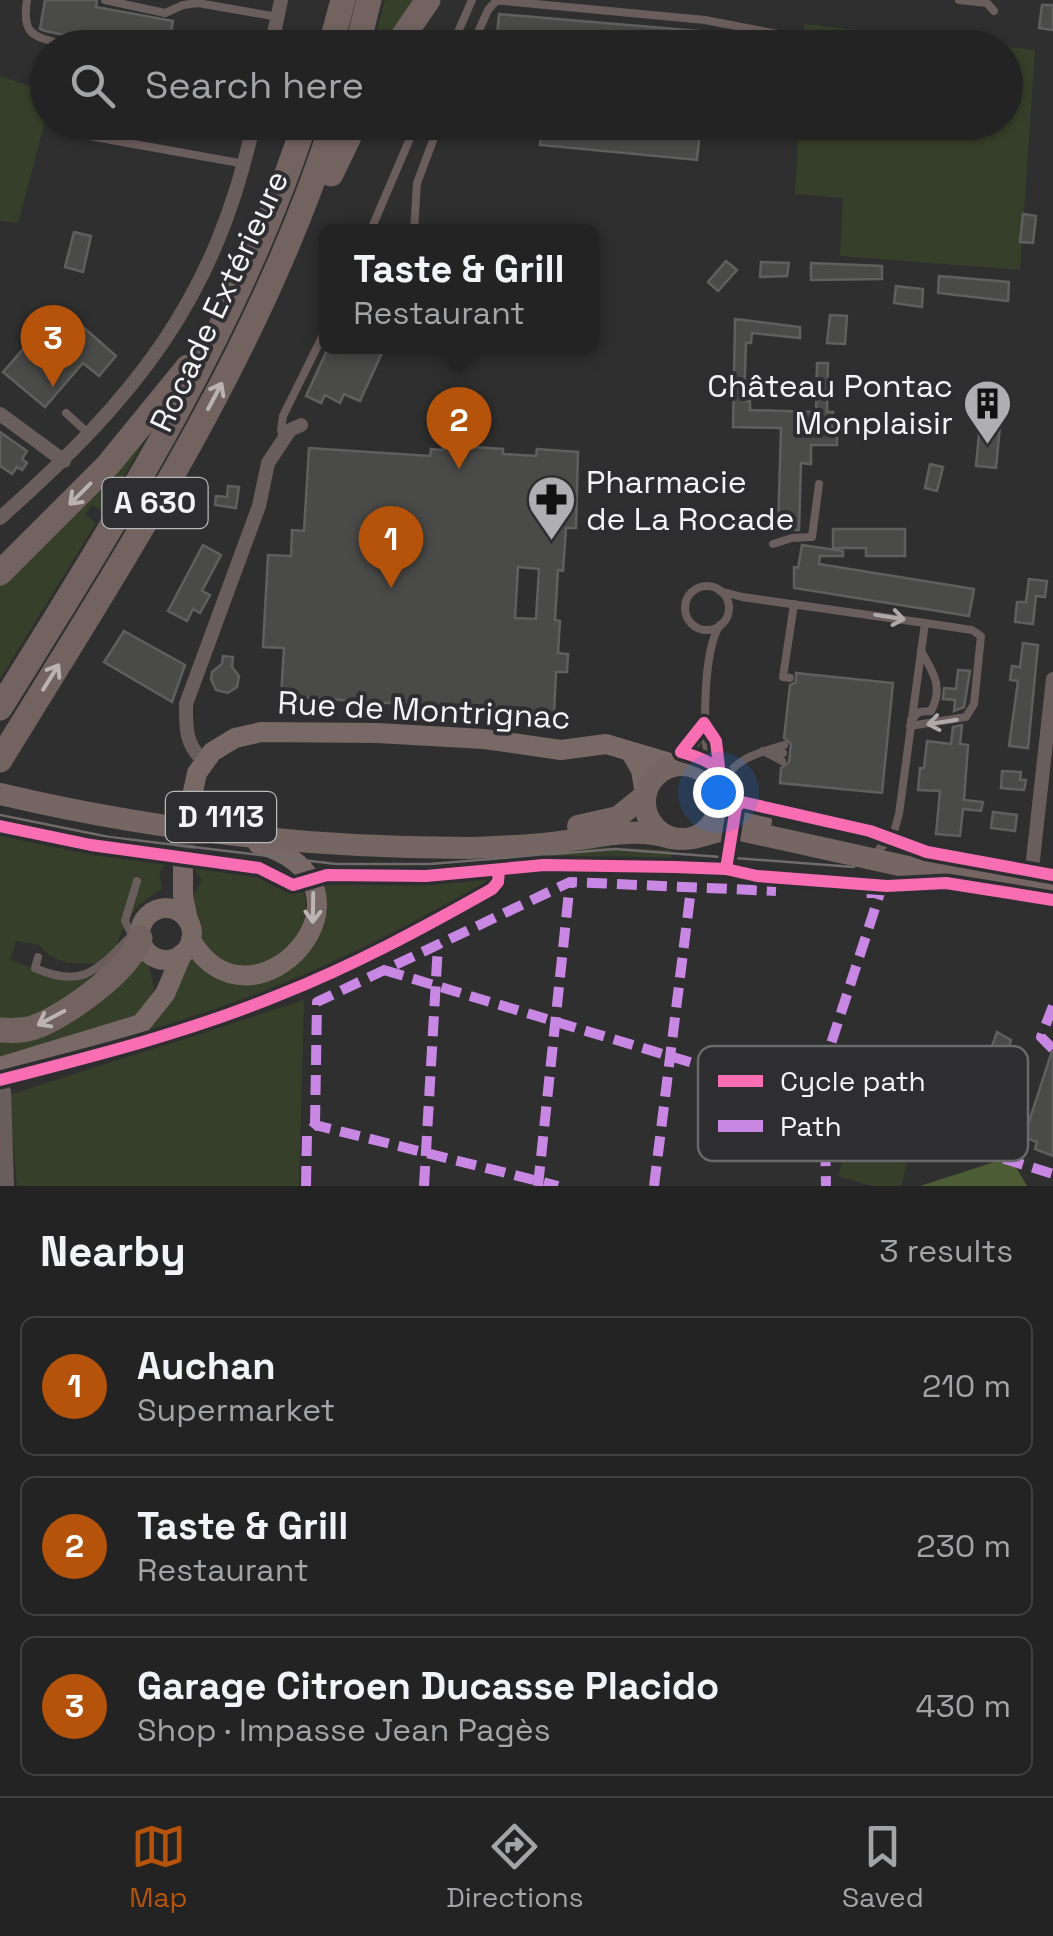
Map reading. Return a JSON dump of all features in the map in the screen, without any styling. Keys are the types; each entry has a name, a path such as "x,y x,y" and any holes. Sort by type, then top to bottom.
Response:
{"highway":[{"path":"334,30 342,0"},
{"path":"361,30 369,0"},
{"path":"408,30 428,0"},
{"name":"A 630","path":"0,708 172,422 230,310 298,140"},
{"name":"Rocade Extérieure","path":"0,760 192,440 244,340 291,236 326,140"},
{"path":"291,236 325,186 347,140"},
{"path":"0,572 108,466 153,414 230,310"},
{"path":"0,1030 34,1027 58,1016 124,966 140,939"}],"main road":[{"name":"Rue de Montrignac","path":"204,760 222,744 261,732 394,734 561,750 606,744 680,765"},
{"path":"632,753 641,770 648,816 662,834 683,838 712,826 720,806 715,786"},
{"path":"191,801 204,760"},
{"path":"646,794 656,775 680,765 695,767 715,786 734,814 1042,881"},
{"name":"D 1113","path":"0,782 17,794 115,818 322,842 468,848 639,833 683,838 731,828 931,872 1053,893"},
{"name":"D 1113","path":"17,794 271,825 468,835 532,832 604,820 624,814 646,794"},
{"path":"154,910 170,908 187,938 215,967 257,974 298,953 313,926 315,896 299,864 275,848 222,833"},
{"path":"0,1067 131,1028 149,1018 157,1007 187,938 183,863 163,902 143,922 140,939 160,976 157,1007"},
{"path":"140,939 166,960 187,938"}],"street":[{"path":"275,30 282,0"},
{"path":"0,518 89,434 132,387 172,332 204,275 250,140"},
{"path":"0,414 64,461"},
{"path":"204,760 197,756 185,733 186,704 259,506 268,463 290,430 301,425"},
{"path":"1042,881 1053,679"},
{"path":"4,1091 7,1186"}],"lane":[{"path":"27,0 30,31"},
{"path":"106,0 166,13 198,3 278,17"},
{"path":"459,30 472,0"},
{"path":"480,30 488,10 496,1 504,0 705,20 757,30"},
{"path":"958,0 987,3 994,11"},
{"path":"111,140 245,164"},
{"path":"373,224 410,140"},
{"path":"414,224 417,183 433,140"},
{"path":"284,438 283,416 319,342"},
{"path":"66,413 89,434"},
{"path":"773,544 812,537 818,484"},
{"path":"712,639 686,616 688,597 702,587 742,598 972,630 980,636 974,704 966,717 911,723"},
{"path":"720,591 728,608"},
{"path":"742,598 728,608 712,639 703,730 715,786 749,755 763,751 783,753"},
{"path":"790,678 783,677 794,604"},
{"path":"880,848 890,842 896,826 925,623"},
{"path":"701,630 720,625"},
{"path":"911,723 919,712 931,711 936,705 938,678 921,651"},
{"path":"680,765 691,754 703,730"},
{"path":"38,957 35,968 65,979 91,973 140,939 125,922 137,881"}],"green space":[{"path":"385,0 422,0 402,30 377,30"},
{"path":"804,24 857,30 804,30"},
{"path":"1023,49 1035,50 1020,270 840,256 843,198 795,194 798,140 1023,140"},
{"path":"0,76 30,86 30,140 40,140 18,223 0,221"},
{"path":"145,435 103,511 92,505 85,514 96,523 0,679 0,582"},
{"path":"13,833 45,842 172,860 159,872 162,889 128,918 113,953 100,964 67,963 50,956 39,945 16,941 10,960 53,977 72,979 102,974 39,1017 0,1023 0,834"},
{"path":"602,847 672,850 671,861 594,858 488,868 487,857"},
{"path":"190,864 255,871 304,893 306,909 295,939 271,960 256,966 240,967 221,961 199,942 188,894 196,891 202,880"},
{"path":"495,874 491,887 285,989 180,1027 0,1076 148,1029 163,1012 195,952 275,976 328,882"},
{"path":"139,954 149,965 154,988 152,999 136,1019 0,1061 0,1036"},
{"path":"304,1000 299,1186 17,1186 9,1095"},
{"path":"842,1161 907,1163 901,1186 872,1186 838,1176"},
{"path":"998,1161 1012,1161 1027,1186 920,1186"}],"building":[{"path":"45,0 97,0 96,7 173,21 171,30 40,29"},
{"path":"1042,5 1053,5 1053,30 1039,28"},
{"path":"499,14 686,30 498,30"},
{"path":"540,140 699,140 697,160 540,145"},
{"path":"1023,214 1036,216 1033,243 1020,242"},
{"path":"74,232 91,236 83,272 65,267"},
{"path":"726,261 737,270 718,291 708,282"},
{"path":"761,262 789,263 787,276 760,277"},
{"path":"811,263 882,266 882,279 811,280"},
{"path":"939,276 1009,282 1008,301 938,293"},
{"path":"896,286 923,289 922,307 894,303"},
{"path":"830,315 847,316 845,344 827,343"},
{"path":"51,317 73,336 82,326 116,356 99,376 83,363 45,407 3,372"},
{"path":"735,319 800,327 800,338 752,333 751,343 746,343 744,401 750,401 750,410 816,412 817,363 828,363 827,412 833,412 832,435 837,435 837,445 811,445 811,464 801,463 799,530 778,530 781,428 733,427"},
{"path":"325,354 381,354 360,401 344,394 340,403 325,395 321,403 306,396"},
{"name":"Château Pontac Monplaisir","path":"980,423 1000,426 996,468 976,466"},
{"path":"0,432 27,451 22,459 27,463 22,470 17,467 12,474 0,466"},
{"path":"443,445 503,449 503,454 536,456 537,449 578,452 576,528 566,528 563,571 558,570 558,653 568,654 567,672 556,672 554,714 281,696 284,648 263,647 268,555 291,556 292,530 304,531 309,448 430,456 431,449 443,450","holes":["518,567 539,569 536,619 515,618"]},
{"path":"930,464 943,467 937,491 925,488"},
{"path":"228,486 239,487 236,508 215,505 216,496 227,497"},
{"path":"833,529 905,529 905,556 866,556 866,548 833,548"},
{"path":"203,545 221,555 202,591 210,595 200,613 193,609 187,621 168,611"},
{"path":"802,545 843,551 843,556 820,556 819,564 974,589 969,616 794,588 794,567 798,568"},
{"path":"1029,579 1047,581 1045,597 1036,596 1033,624 1015,622 1017,602 1026,602"},
{"path":"124,631 185,665 172,702 104,662"},
{"path":"1023,643 1038,645 1028,748 1009,746 1018,681 1010,680 1012,666 1020,667"},
{"path":"223,656 233,657 232,667 239,676 237,687 228,693 216,690 211,679"},
{"path":"958,670 970,671 964,707 954,711 955,700 943,699 944,688 956,689"},
{"path":"796,673 893,683 882,793 780,783 781,768 789,762 791,744 784,738 790,685 796,682"},
{"path":"962,725 960,744 968,745 964,800 983,802 981,811 963,809 960,836 936,834 940,791 918,790 920,768 924,768 927,741 951,744 953,727"},
{"path":"1002,771 1021,772 1020,780 1026,780 1024,790 1001,788"},
{"path":"993,812 1017,815 1015,831 991,828"},
{"path":"997,1032 1011,1040 1009,1046 992,1046"},
{"path":"1052,1051 1053,1156 1035,1149 1037,1142 1028,1139 1028,1125"}],"tunnel":[{"path":"183,863 191,801"}],"tram line":[{"path":"0,815 109,837 336,864 430,864 615,849 854,867"}],"marked path":[{"path":"315,1125 317,1002 570,882 776,891"},
{"path":"538,1186 570,882"},
{"path":"654,1186 691,889"},
{"path":"830,1046 880,893 866,893"},
{"path":"424,1186 438,945"},
{"path":"384,970 698,1065"},
{"path":"1053,1006 1041,1037 1053,1049"},
{"path":"306,1186 307,1134 315,1125 558,1186"},
{"path":"826,1161 826,1186"},
{"path":"1011,1161 1053,1174"}],"cycle path":[{"path":"719,767 716,741 704,723 681,752 717,768 738,802"},
{"path":"726,869 736,807 742,802 870,831 927,852 1053,875"},
{"path":"0,826 91,845 259,868 293,885 327,875 426,876 544,865 675,867 887,886 946,883 1053,900"},
{"path":"0,1080 176,1032 307,984 492,889 498,882 499,870"}],"place":[{"name":"Garage Citroen Ducasse Placido","path":"53,387"},
{"name":"Château Pontac Monplaisir","path":"988,446"},
{"name":"Taste & Grill","path":"459,469"},
{"name":"Pharmacie de La Rocade","path":"551,542"},
{"name":"Auchan","path":"391,588"}]}
